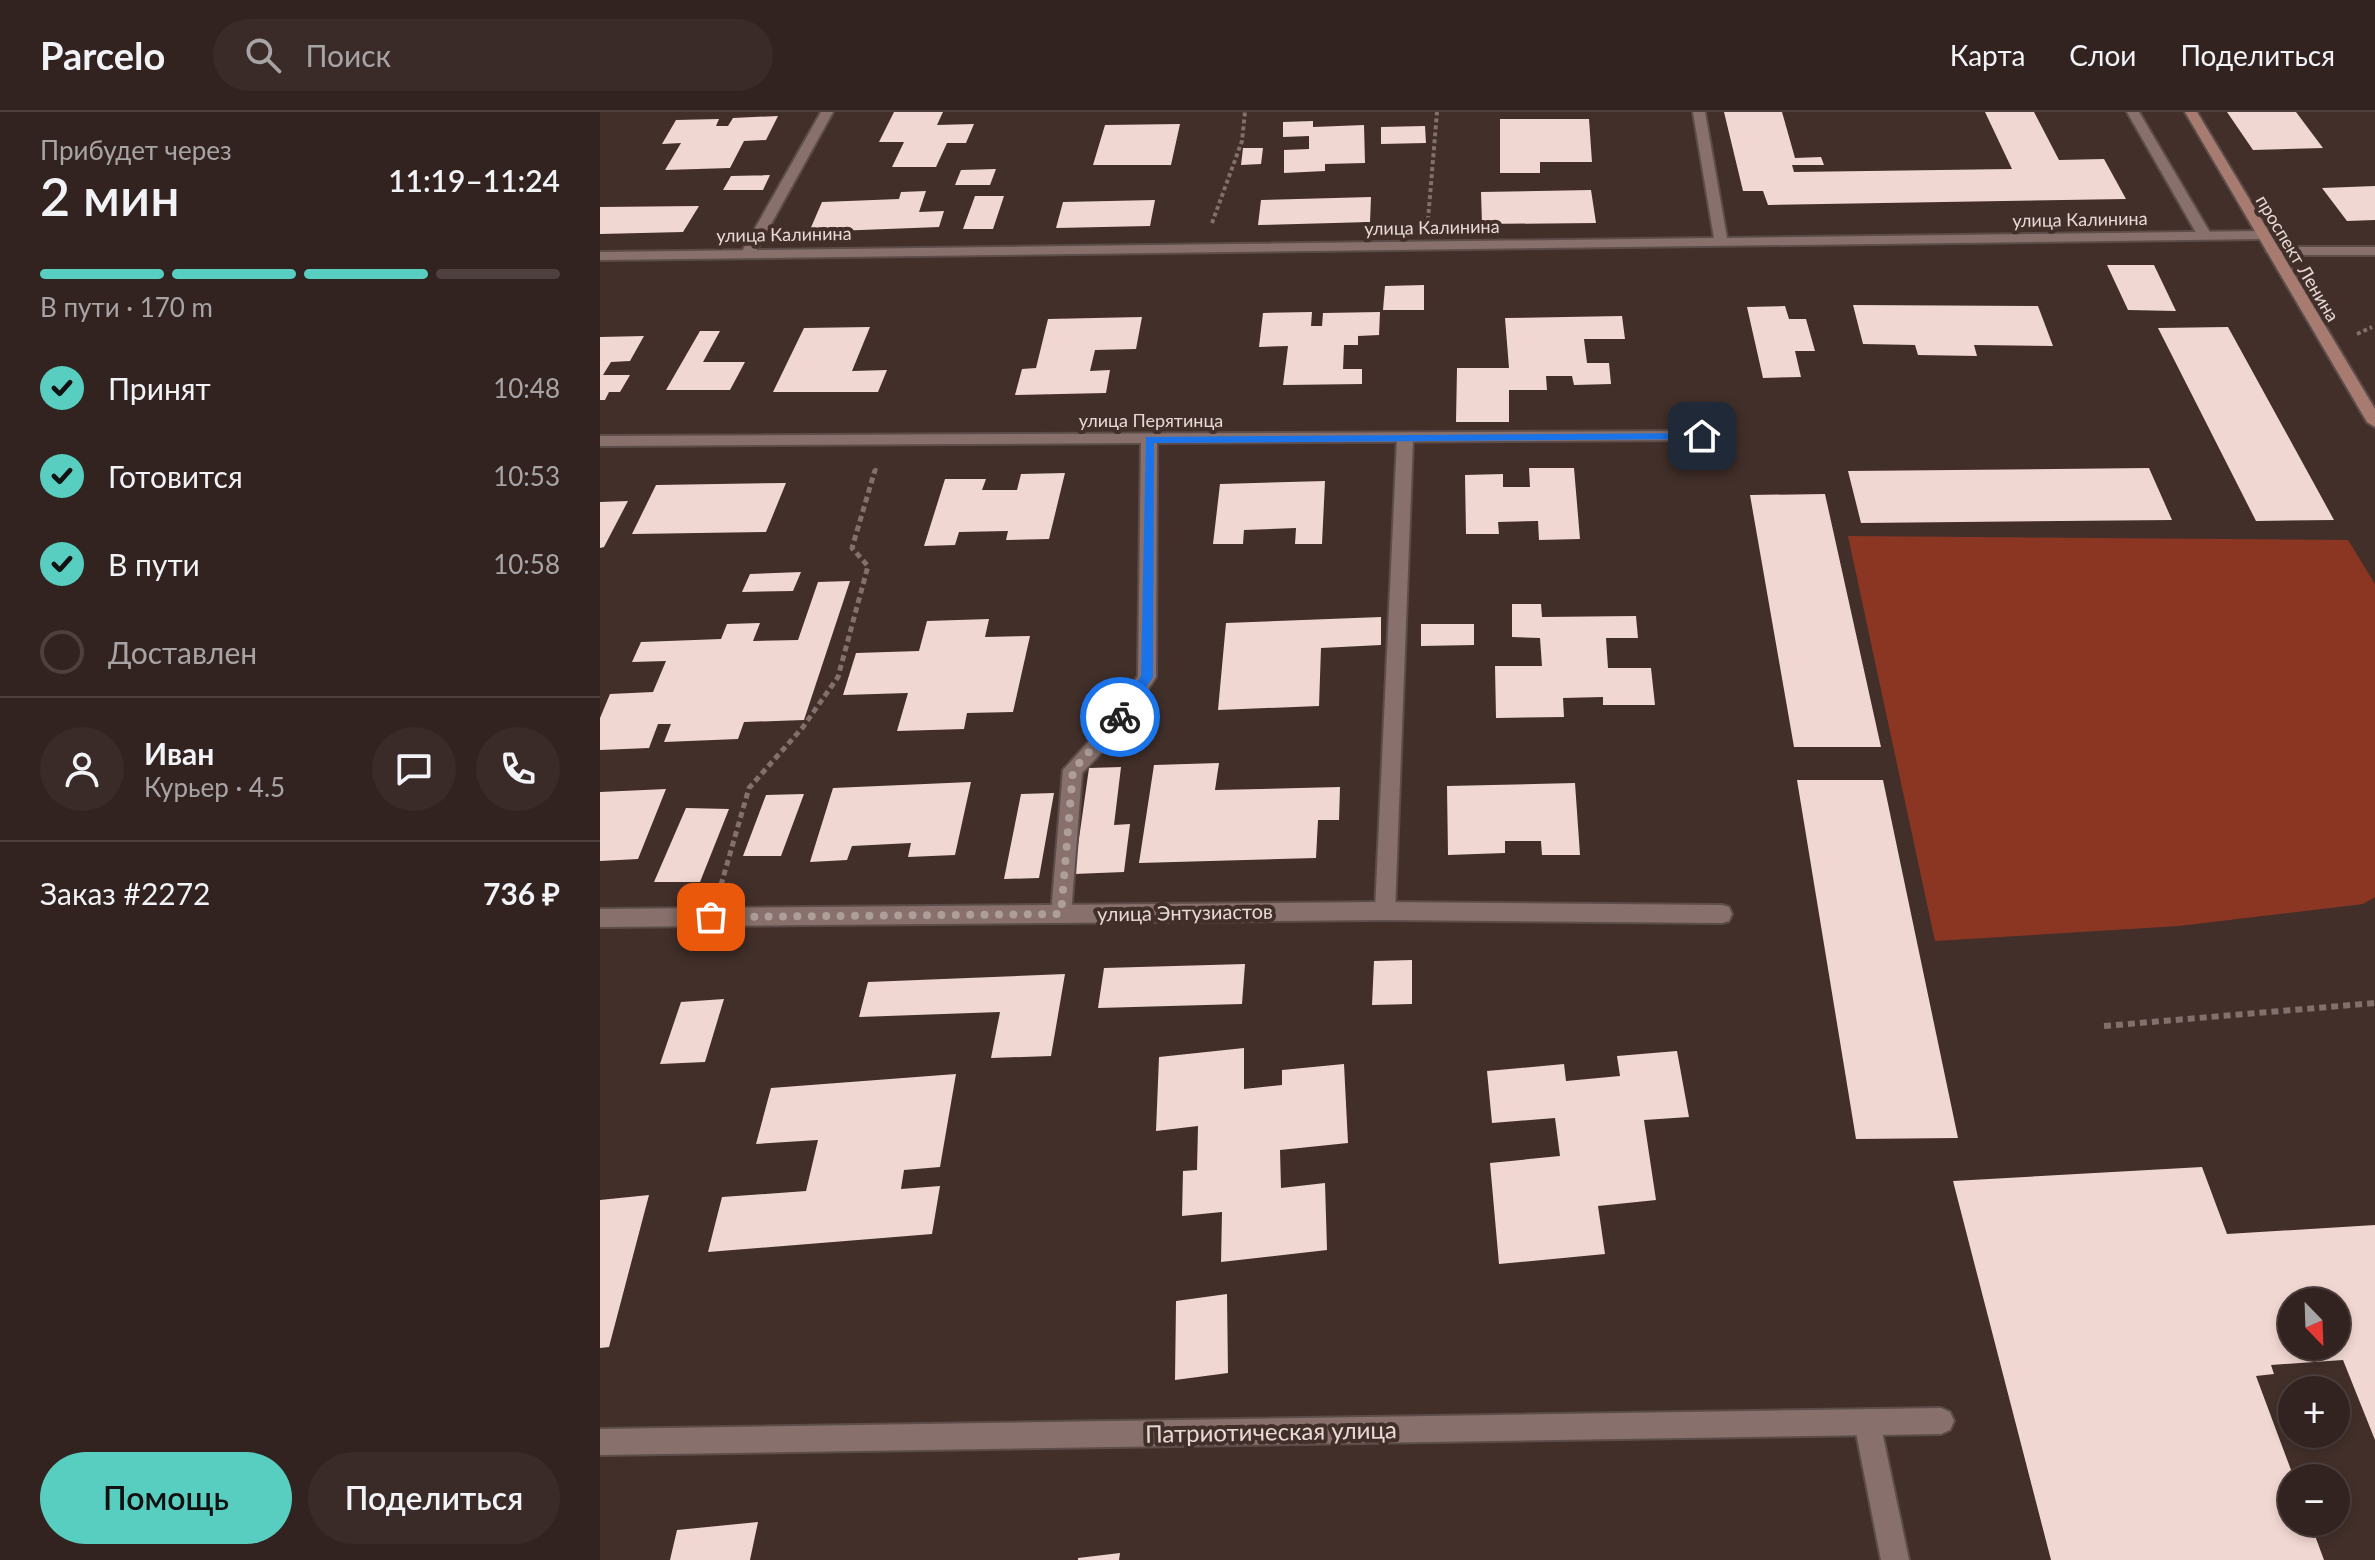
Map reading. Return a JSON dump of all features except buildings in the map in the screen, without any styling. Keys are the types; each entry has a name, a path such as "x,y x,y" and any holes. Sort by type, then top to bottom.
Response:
{"main road":[{"name":"проспект Ленина","path":"2191,112 2375,422"}],"street":[{"path":"748,253 827,112"},
{"path":"1699,112 1721,241"},
{"path":"2133,112 2205,236"},
{"name":"улица Калинина","path":"600,256 2264,235"},
{"path":"2273,251 2375,251"},
{"name":"улица Перятинца","path":"600,441 1702,436"},
{"path":"1385,911 1405,439"},
{"path":"1061,914 1073,770 1111,730 1147,677 1149,440"},
{"name":"улица Энтузиастов","path":"600,918 1385,911 1722,914"},
{"name":"Патриотическая улица","path":"600,1442 1941,1421"},
{"path":"1867,1422 1895,1560"}],"path":[{"path":"1205,247 1217,203 1242,141 1245,112"},
{"path":"1426,245 1437,112"},
{"path":"711,917 749,788 803,727 838,677 868,566 852,548 884,441"},
{"path":"2104,1026 2375,1003"}],"shaded area":[{"path":"1848,536 2348,540 2375,584 2375,897 2363,904 2179,926 1935,941"}],"way so far":[{"path":"711,917 1061,914 1073,770 1120,717"}],"route":[{"path":"1120,717 1147,677 1149,440 1702,436"}]}
